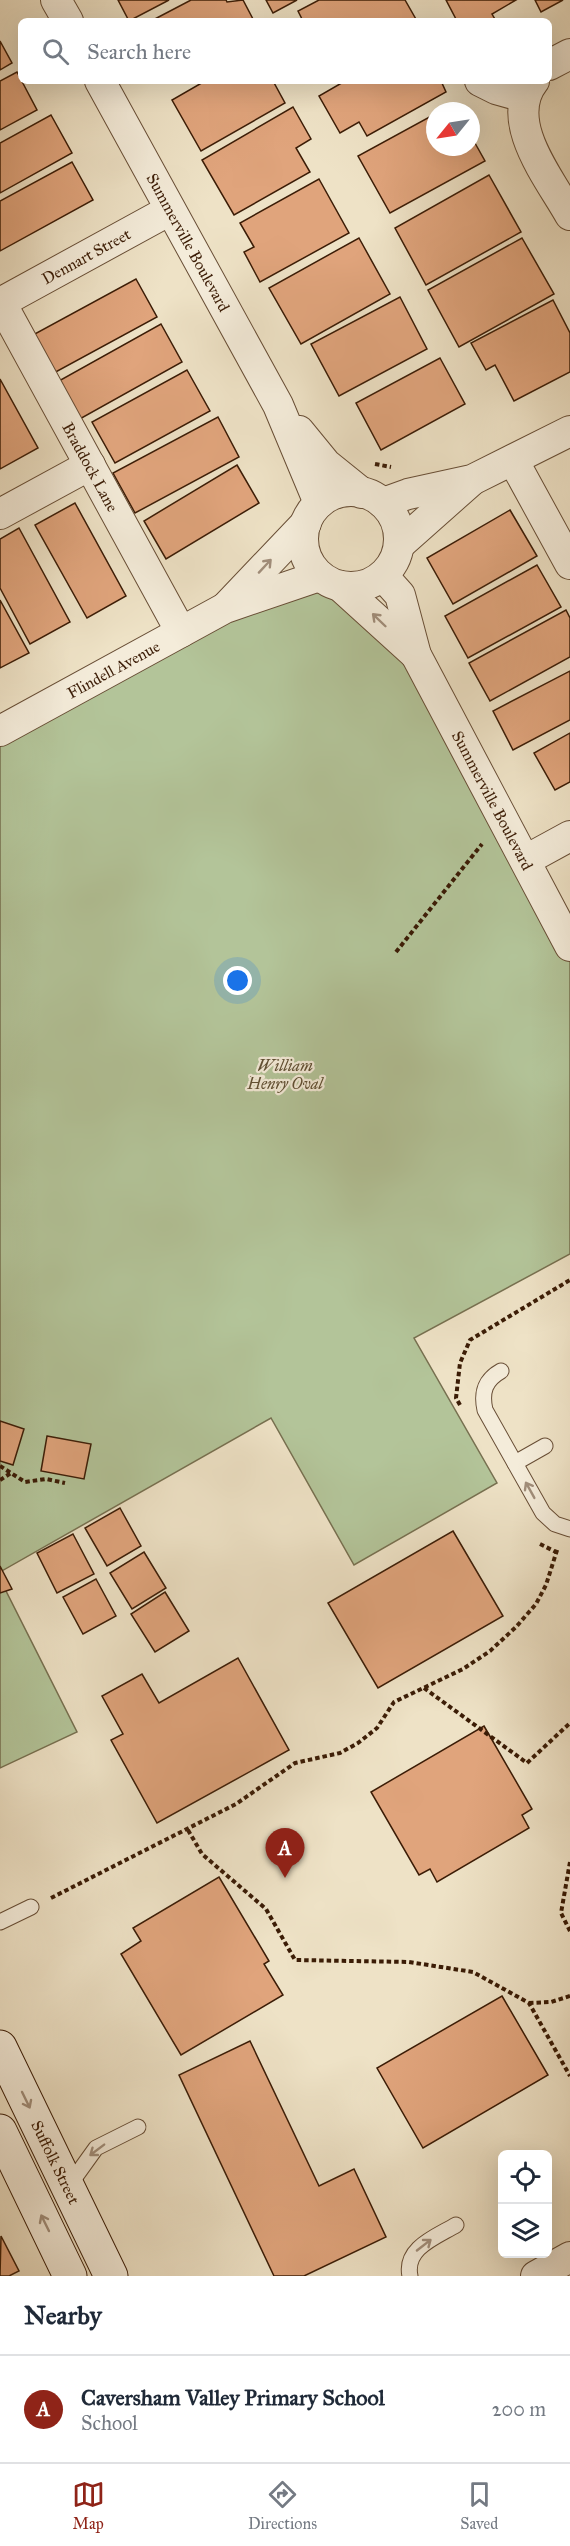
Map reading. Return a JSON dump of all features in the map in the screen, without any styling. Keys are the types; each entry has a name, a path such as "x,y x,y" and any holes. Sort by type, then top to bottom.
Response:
{"street":[{"path":"56,0 66,18"},
{"path":"552,63 570,54"},
{"name":"Summerville Boulevard","path":"102,84 278,405 326,464 372,498"},
{"path":"486,84 496,89 529,89 523,120 531,144 570,216"},
{"name":"Dennart Street","path":"0,302 170,210"},
{"name":"Braddock Lane","path":"0,302 181,632"},
{"name":"Summerville Boulevard","path":"278,405 312,513"},
{"path":"372,498 396,522 399,545 396,557 383,576 363,586 329,581 306,557 303,534 312,513 339,493 372,498 408,494 472,480 570,431"},
{"path":"513,460 570,564"},
{"path":"0,514 90,465"},
{"path":"399,545 472,480"},
{"name":"Flindell Avenue","path":"225,608 312,513"},
{"name":"Summerville Boulevard","path":"383,576 400,596 416,655 570,946"},
{"name":"Summerville Boulevard","path":"329,581 416,655"},
{"name":"Flindell Avenue","path":"0,730 225,608 329,581"},
{"path":"526,860 570,836"},
{"name":"Suffolk Street","path":"0,2047 111,2276"},
{"path":"0,2131 70,2276"},
{"path":"536,2276 570,2257"}],"lane":[{"path":"501,1371 485,1385 482,1397 485,1410 543,1513 566,1528"},
{"path":"515,1463 545,1446"},
{"path":"0,1922 31,1907"},
{"path":"68,2187 96,2148 138,2127"},
{"path":"410,2276 411,2257 421,2245 456,2225"}],"path":[{"path":"396,952 484,841"},
{"path":"0,1466 8,1468 11,1473 25,1482 46,1479 65,1483"},
{"path":"0,1480 11,1473"},
{"path":"31,1907 236,1804 295,1763 340,1753 358,1743 377,1728 394,1702 463,1669 490,1651 536,1604 546,1585 566,1528"},
{"path":"424,1688 527,1763 570,1723"},
{"path":"188,1830 202,1854 266,1909 295,1960 409,1962 473,1972 529,2003 551,2002 570,1996"},
{"path":"570,1862 561,1913 570,1931"},
{"path":"529,2003 570,2076"}],"green space":[{"name":"William Henry Oval","path":"319,576 416,655 570,946 570,1254 414,1338 497,1483 354,1565 271,1418 0,1572 0,731"},
{"path":"0,1579 77,1732 0,1768"}],"building":[{"path":"118,0 169,0 135,18 127,18"},
{"path":"191,0 226,0 227,2 243,0 252,18 157,18"},
{"path":"266,0 297,0 273,13"},
{"path":"319,0 405,0 415,18 302,18 298,11"},
{"path":"446,0 516,0 492,14 494,18 455,18"},
{"path":"535,0 563,0 541,12"},
{"path":"0,41 12,63 0,70"},
{"path":"17,72 18,84 23,84 37,110 0,130 0,81"},
{"path":"200,84 275,84 285,103 201,151 172,100"},
{"path":"340,84 442,84 446,92 367,136 359,122 340,133 319,96"},
{"path":"293,107 311,139 296,148 310,172 234,215 202,160"},
{"path":"51,115 72,153 0,193 0,143"},
{"path":"426,119 426,156 480,156 480,152 485,161 390,213 358,156"},
{"path":"72,162 93,200 0,251 0,201"},
{"path":"489,175 521,232 426,285 395,228"},
{"path":"319,179 349,233 260,282 244,252 254,247 240,223"},
{"path":"359,238 390,294 301,344 269,288"},
{"path":"522,238 554,294 459,347 428,290"},
{"path":"136,279 157,317 52,374 31,336"},
{"path":"400,297 427,349 339,396 311,344"},
{"path":"553,300 570,333 570,372 514,401 495,365 486,370 471,343"},
{"path":"161,324 182,362 78,420 57,382"},
{"path":"440,358 465,404 381,450 356,403"},
{"path":"187,370 210,411 115,463 92,422"},
{"path":"0,379 38,448 0,469"},
{"path":"218,417 239,457 135,513 113,473"},
{"path":"237,465 259,503 166,559 144,521"},
{"path":"75,503 126,596 87,618 35,525"},
{"path":"510,510 537,556 453,604 427,558"},
{"path":"19,528 70,622 30,644 0,588 0,539"},
{"path":"537,565 561,607 468,658 445,616"},
{"path":"0,600 29,653 0,668"},
{"path":"566,610 570,618 570,657 490,701 469,663"},
{"path":"570,671 570,720 513,750 493,711"},
{"path":"570,733 570,782 555,790 534,753"},
{"path":"0,1421 24,1429 13,1465 0,1461"},
{"path":"47,1436 91,1444 84,1479 41,1471"},
{"path":"120,1508 141,1546 107,1566 85,1528"},
{"path":"453,1531 503,1616 378,1688 328,1603"},
{"path":"73,1534 94,1574 57,1593 37,1553"},
{"path":"144,1552 166,1588 132,1609 110,1573"},
{"path":"0,1566 12,1589 0,1593"},
{"path":"96,1579 116,1616 83,1634 63,1597"},
{"path":"165,1592 189,1631 155,1652 131,1614"},
{"path":"238,1658 289,1750 157,1823 111,1740 123,1734 102,1696 142,1674 159,1703"},
{"path":"484,1726 532,1809 522,1815 529,1828 437,1882 430,1869 419,1875 371,1792"},
{"path":"219,1877 269,1961 264,1964 283,1995 181,2055 121,1954 141,1941 133,1928"},
{"path":"502,1996 548,2075 423,2148 377,2068"},
{"path":"250,2041 319,2186 354,2169 386,2237 304,2276 274,2276 179,2075"},
{"path":"1,2236 19,2271 9,2276 0,2276"}],"place":[{"name":"Caversham Valley Primary School","path":"285,1878"}]}
